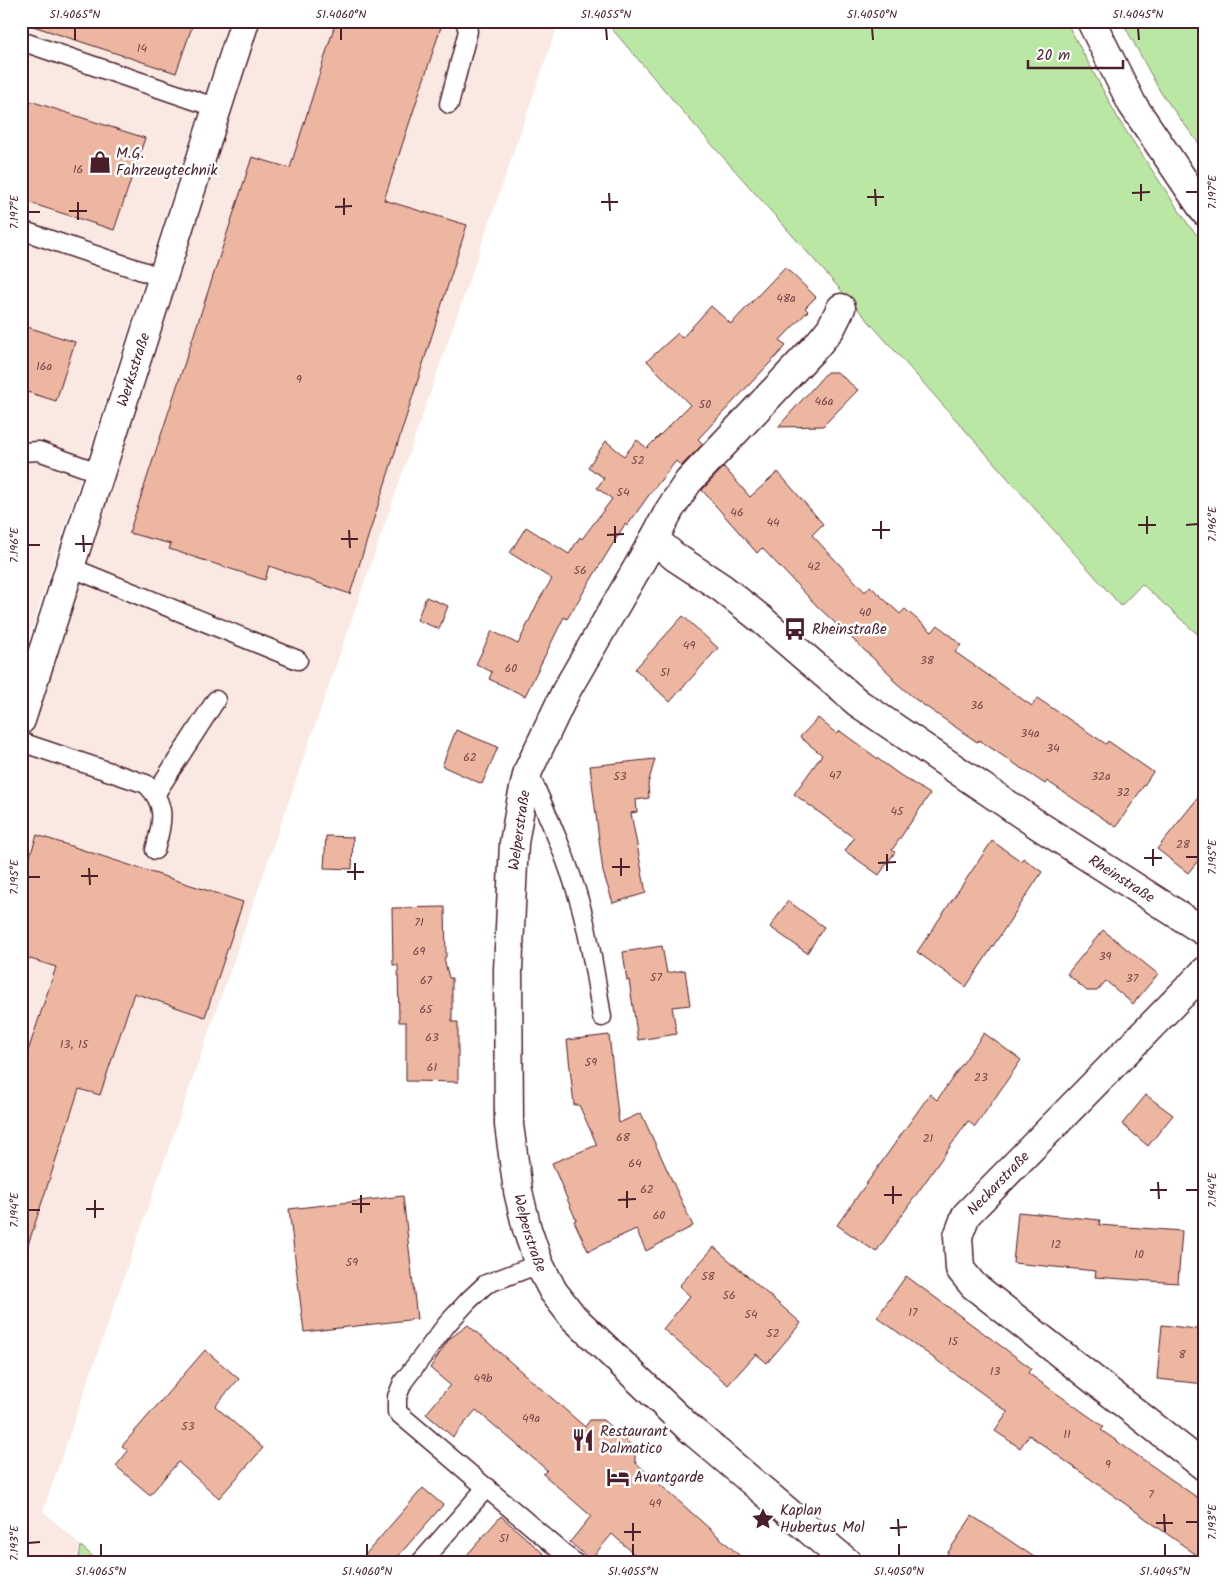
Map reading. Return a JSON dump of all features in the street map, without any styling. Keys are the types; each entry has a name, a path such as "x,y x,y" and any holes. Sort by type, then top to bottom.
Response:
{"street":[{"name":"Werksstraße","path":"21,720 245,21"},
{"path":"1091,21 1132,104 1205,212"},
{"path":"528,771 566,691 670,509 688,482 818,344 831,328 841,308"},
{"name":"Rheinstraße","path":"654,540 675,557 722,588 761,619 858,703 1038,826 1205,932"},
{"name":"Welperstraße","path":"528,771 514,843 508,970 509,1126 518,1191 527,1229 539,1264 553,1291 573,1317 689,1428 848,1563"},
{"name":"Neckarstraße","path":"1205,971 966,1215 958,1238 960,1269 972,1285 1205,1467"}],"lane":[{"path":"449,104 468,31 465,21"},
{"path":"21,41 218,108"},
{"path":"21,230 163,278"},
{"path":"21,452 39,451 100,473"},
{"path":"70,567 298,660"},
{"path":"156,793 216,700"},
{"path":"21,742 146,784 156,793 162,812 161,828 155,850"},
{"path":"528,771 556,834 581,908 595,971 602,1017"},
{"path":"539,1264 486,1284 447,1324 403,1382 397,1397 397,1412 575,1563"},
{"path":"420,1563 487,1487"}],"shaded area":[{"path":"21,21 228,21 21,663"},
{"path":"256,21 559,21 43,1511 80,1545 76,1563 21,1563 21,756"}],"green space":[{"path":"605,21 1066,21 1120,122 1190,227 1205,244 1205,641 1142,584 1121,606 691,121"},
{"path":"1122,21 1205,21 1205,152 1161,93"},
{"path":"81,1546 100,1563 78,1563"}],"building":[{"path":"33,21 194,21 176,73 33,26"},
{"path":"336,21 421,21 441,27 384,200 467,225 350,594 269,566 265,580 169,549 171,544 129,533 252,157 290,168"},
{"path":"21,98 145,138 114,230 21,200"},
{"path":"785,267 816,297 805,308 808,311 780,340 786,346 698,439 703,444 681,466 676,461 627,526 625,524 567,619 564,617 525,696 489,679 492,672 476,664 492,631 518,644 539,600 552,579 510,553 526,527 569,554 580,537 582,539 612,499 597,488 604,478 588,467 606,441 624,456 637,440 647,448 690,405 647,361 678,333 682,338 711,306 731,324"},
{"path":"21,325 75,342 56,401 21,390"},
{"path":"827,372 837,372 858,390 823,426 778,427"},
{"path":"724,467 750,497 778,472 823,524 812,535 865,592 870,586 900,614 905,609 932,632 938,625 961,645 955,652 1032,706 1037,698 1106,744 1108,741 1153,772 1116,827 1047,781 1045,784 979,740 977,742 915,699 892,679 893,677 817,606 762,548 757,553 702,490"},
{"path":"426,597 448,606 439,629 417,620"},
{"path":"683,616 718,648 670,702 635,669"},
{"path":"818,718 837,734 840,731 900,775 930,794 892,850 895,852 879,875 845,851 854,838 794,794 822,755 800,737"},
{"path":"456,730 498,747 482,784 442,766"},
{"path":"655,759 648,784 649,798 636,800 637,812 631,813 646,893 613,903 603,872 590,766"},
{"path":"1205,789 1205,852 1188,873 1157,849"},
{"path":"37,835 243,902 205,1017 134,993 100,1095 79,1089 26,1251 21,1250 21,1072 56,967 21,956 21,883"},
{"path":"326,836 353,837 352,869 324,868"},
{"path":"992,841 1021,861 1023,858 1042,872 966,987 917,952"},
{"path":"788,901 824,927 807,953 770,927"},
{"path":"445,907 446,957 444,958 449,978 452,978 452,1022 458,1022 458,1082 406,1081 406,1022 399,1022 398,965 393,965 392,908"},
{"path":"1103,930 1158,974 1133,1004 1106,981 1097,991 1087,991 1067,974"},
{"path":"662,946 667,973 685,970 690,1005 672,1007 677,1034 638,1040 623,952"},
{"path":"984,1033 1021,1060 975,1127 968,1121 876,1252 837,1225 930,1094 937,1100"},
{"path":"609,1035 619,1123 641,1113 693,1226 646,1251 636,1229 588,1251 574,1221 576,1220 552,1163 597,1145 579,1105 574,1105 567,1040"},
{"path":"1146,1095 1173,1115 1148,1146 1122,1124"},
{"path":"403,1196 417,1319 304,1332 289,1209"},
{"path":"1018,1212 1100,1220 1099,1225 1182,1231 1178,1283 1095,1277 1096,1271 1013,1263"},
{"path":"714,1247 801,1323 767,1363 756,1354 728,1385 663,1329 690,1296 679,1286"},
{"path":"906,1276 1031,1368 1028,1373 1104,1427 1101,1430 1205,1503 1205,1561 1029,1435 1020,1448 995,1431 1008,1412 877,1317"},
{"path":"468,1325 585,1427 590,1420 603,1420 635,1448 635,1462 748,1563 644,1563 612,1534 590,1560 570,1542 591,1516 543,1474 547,1470 476,1410 453,1437 426,1414 450,1385 430,1368 449,1339"},
{"path":"1162,1325 1205,1330 1205,1384 1157,1379"},
{"path":"205,1350 239,1379 215,1406 263,1448 219,1498 178,1462 150,1495 116,1466 128,1451 122,1446"},
{"path":"423,1488 443,1505 392,1563 358,1563"},
{"path":"501,1516 554,1563 460,1563"},
{"path":"972,1516 997,1532 1043,1563 941,1563"}],"place":[{"name":"M.G. Fahrzeugtechnik","path":"100,162"},
{"name":"Rheinstraße","path":"795,629"},
{"name":"Restaurant Dalmatico","path":"583,1440"},
{"name":"Avantgarde","path":"618,1477"},
{"name":"Kaplan Hubertus Mol","path":"763,1519"}]}
